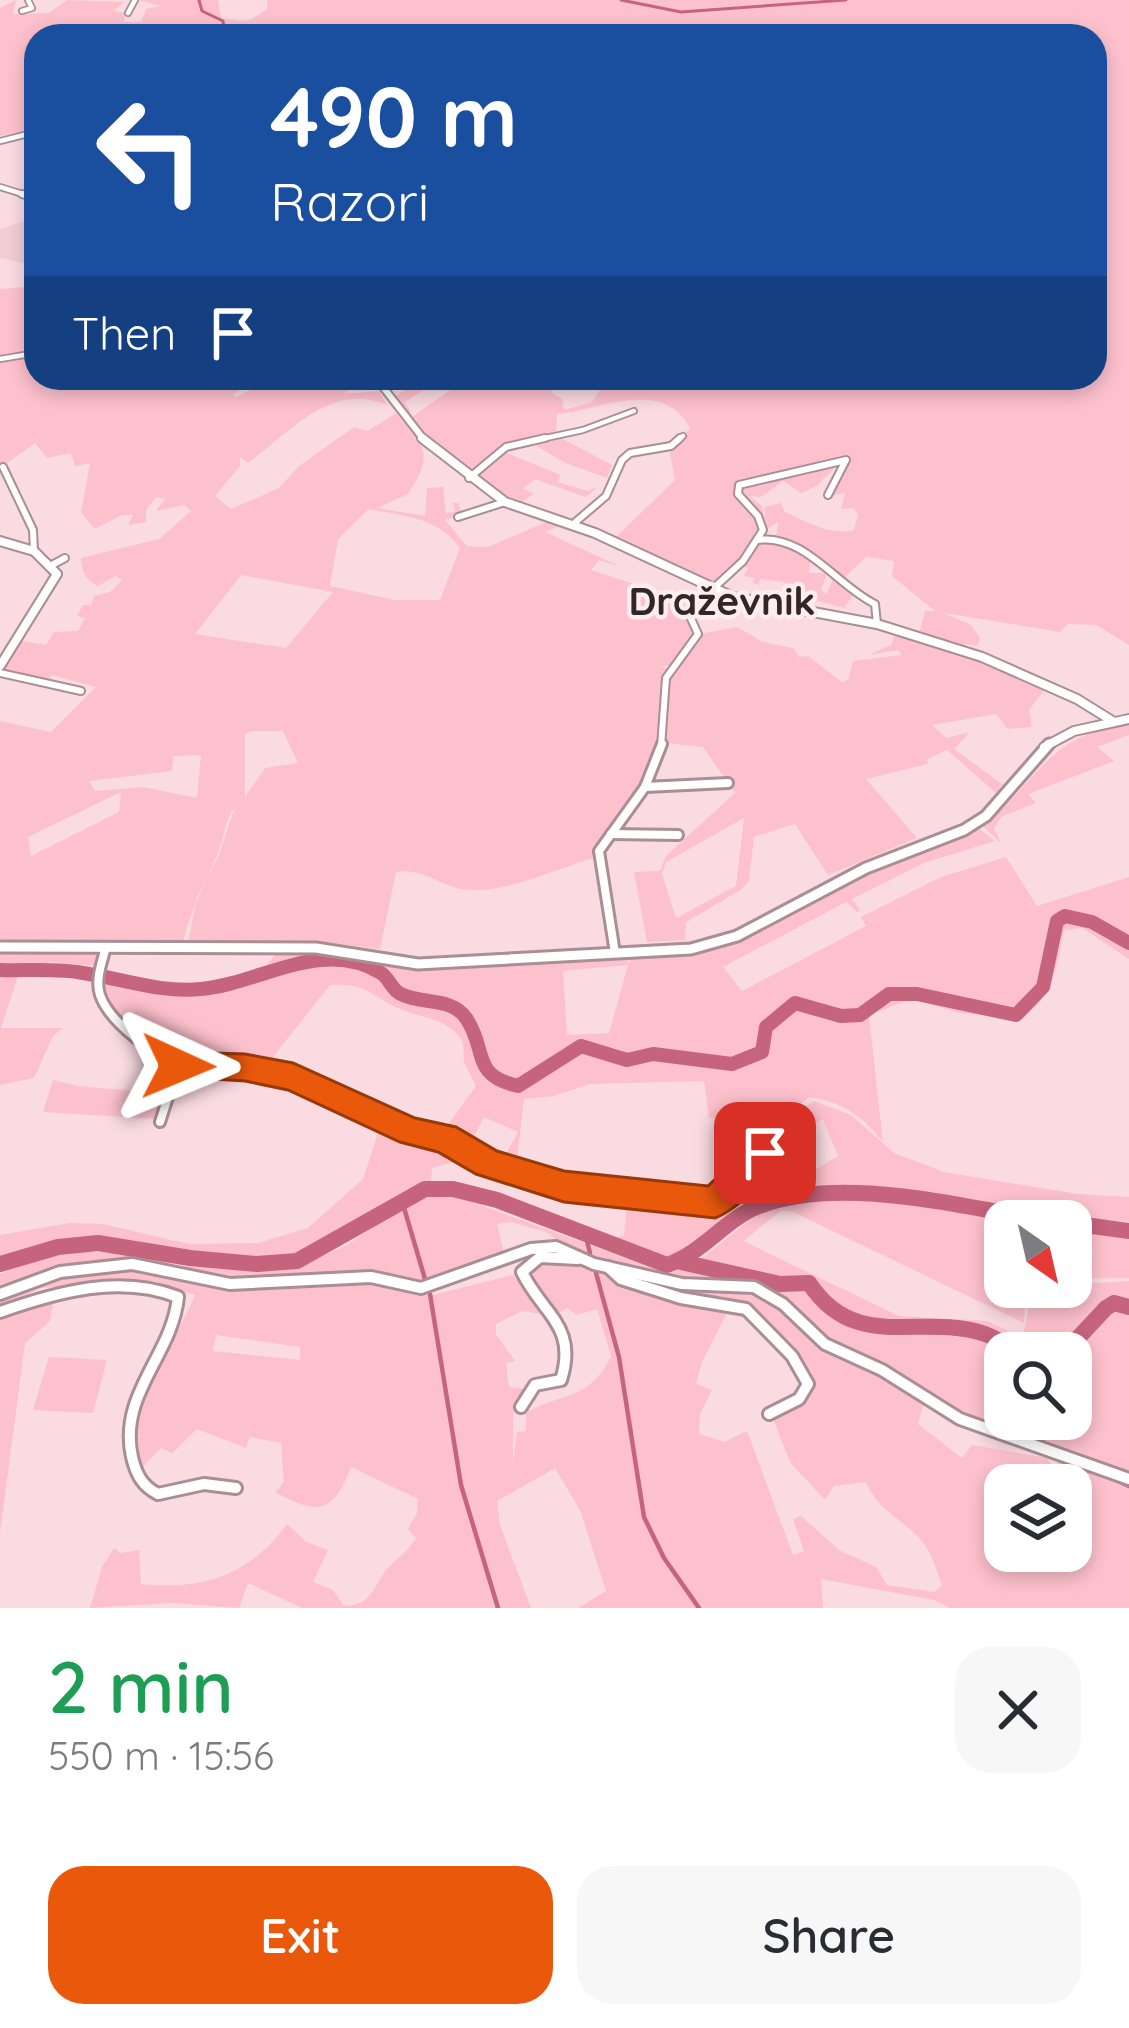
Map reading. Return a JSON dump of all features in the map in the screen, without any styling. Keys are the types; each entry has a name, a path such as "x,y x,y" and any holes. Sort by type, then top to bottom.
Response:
{"street":[{"path":"30,0 38,7"},
{"path":"22,11 32,7 30,0"},
{"path":"128,13 135,0"},
{"path":"383,390 451,464 505,502 572,525 743,600 877,624 1005,666 1096,708 1114,722"},
{"path":"470,478 506,447 583,430 634,411"},
{"path":"572,525 606,496 608,474 615,464 635,451 674,445 683,436"},
{"path":"615,955 599,858 609,834 645,787 664,743 669,670 698,634 688,612 757,540 762,524 738,494 739,484 846,460 828,495"},
{"path":"3,467 33,530 34,551"},
{"path":"458,517 505,502"},
{"path":"757,540 776,538 800,548 842,587 874,604 877,624"},
{"path":"0,542 34,551 57,574 0,669 81,691"},
{"path":"52,565 65,558"},
{"path":"0,947 316,948 418,964 691,949 737,936 866,868 964,830 986,816 1044,747 1074,731 1129,719"},
{"path":"645,787 728,783"},
{"path":"609,834 678,835"},
{"path":"106,947 98,986 106,1004 149,1046 178,1066 245,1067 293,1077 395,1125 445,1138 488,1163 564,1187 715,1202 765,1153"},
{"path":"160,1122 178,1066"},
{"path":"0,1294 41,1277 114,1264 152,1266 230,1284 371,1277 421,1288 544,1246 682,1284 754,1287 783,1304 825,1344 894,1376 960,1419 1129,1479"},
{"path":"521,1407 535,1385 561,1380 566,1358 560,1321 522,1272 529,1261 543,1255 580,1258"},
{"path":"607,1266 621,1279 698,1303 730,1304 759,1320 792,1356 808,1384 800,1400 769,1414"},
{"path":"0,1312 56,1293 145,1284 178,1297 171,1324 130,1407 127,1430 133,1464 141,1481 158,1494 180,1492 207,1481 236,1488"}],"shaded area":[{"path":"16,0 13,14 49,13 67,0 124,2 114,11 126,13 124,22 141,22 146,9 161,6 138,0 218,0 221,18 242,21 267,9 267,0 1129,0 1129,645 1096,625 1068,624 1060,632 944,613 971,625 980,638 977,646 965,644 963,648 919,634 925,611 935,611 892,576 894,561 866,557 840,582 817,563 810,563 809,573 827,573 821,590 826,594 833,579 853,595 844,608 798,595 796,607 756,599 759,591 790,592 784,582 760,579 759,585 753,583 754,578 744,576 748,568 740,566 757,543 776,538 778,522 764,531 765,507 781,503 785,512 818,527 854,530 858,514 853,508 841,509 845,493 830,496 848,460 766,475 840,462 818,485 796,496 801,493 783,481 761,497 749,496 762,506 764,522 739,490 760,477 737,484 735,492 757,517 761,530 715,586 605,535 616,537 675,480 670,453 690,428 663,403 628,400 557,414 556,435 581,433 561,438 612,465 607,478 565,463 527,440 517,442 474,474 436,447 392,398 405,390 424,390 405,402 413,416 451,390 552,390 562,399 564,410 592,402 600,390 1107,390 1107,24 24,24 24,131 0,136 0,8"},
{"path":"24,221 24,264 0,258 0,229"},
{"path":"24,287 24,354 0,358 0,289"},
{"path":"24,355 24,390 240,390 232,395 237,397 250,390 379,391 387,405 367,399 330,404 296,424 248,463 240,457 240,466 215,496 231,509 279,488 299,466 354,427 368,431 396,413 420,442 422,469 408,494 377,508 425,516 427,488 443,487 446,513 455,512 453,503 458,503 462,514 445,520 467,546 488,547 551,520 563,525 545,532 621,567 599,560 591,570 693,603 686,615 696,633 669,666 661,666 667,669 662,745 597,857 483,890 458,888 416,872 396,872 380,949 318,941 188,943 196,903 183,944 0,944 0,721 51,732 96,687 52,675 46,682 0,668 22,641 46,645 54,632 78,631 85,618 77,616 83,605 91,605 94,596 110,592 122,580 116,576 98,586 85,575 81,558 159,539 191,511 185,505 156,511 165,499 156,497 146,510 146,522 128,525 133,515 122,515 95,529 81,513 90,463 75,466 71,453 47,458 35,443 0,468 0,360","holes":["369,509 431,524 460,548 440,600 395,600 330,586 338,539","241,575 333,592 286,648 195,634","283,731 298,763 265,768 245,797 245,734","201,755 197,798 143,787 95,791 89,781 172,771 173,756","121,792 119,812 31,856 28,837","235,807 219,855 207,878 229,818"]},
{"path":"501,451 561,475 557,482 588,491 598,487 585,497 535,479 523,488 534,494 520,503 509,502 476,479"},
{"path":"737,627 763,642 793,648 799,657 808,656 842,682 848,680 853,661 902,655 898,650 868,655 891,645 896,632 985,660 1045,689 1029,710 1032,727 1007,729 997,714 932,725 946,738 970,732 954,749 1002,784 996,793 947,750 927,759 928,764 866,779 917,838 828,875 795,824 754,837 749,881 742,889 686,922 685,940 647,942 634,872 660,871 666,856 735,793 703,747 666,743 667,681 700,634","holes":["744,818 736,886 676,918 662,874 666,862"]},
{"path":"1129,726 1129,735 1097,747 1114,761 1028,794 1036,803 1001,817 994,829 1001,843 983,826 1063,748 1103,729"},
{"path":"978,828 995,841 924,863 852,899 857,912 846,902 723,967 742,991 866,926 861,917 941,877 1006,857 1037,906 1129,877 1129,959 1082,928 1064,930 1047,990 1022,1019 960,1013 912,999 869,1015 883,1142 851,1112 821,1099 809,1097 791,1111 709,1118 704,1081 590,1084 554,1096 524,1099 516,1170 476,1150 478,1145 504,1157 518,1132 484,1117 470,1144 441,1134 476,1086 464,1062 463,1042 450,1028 362,988 330,985 265,1067 189,1064 170,1056 112,1008 103,987 102,973 147,986 200,986 266,966 276,954 300,950 422,968 626,956 629,964 630,956 698,951 737,940 848,880","holes":["628,965 609,1033 567,1035 563,971"]},
{"path":"0,950 96,950 101,956 100,966 49,962 19,973 1,1028 63,1028 53,1036 34,1078 0,1085"},
{"path":"53,1080 168,1094 156,1119 43,1112"},
{"path":"814,1101 851,1115 894,1153 944,1172 1078,1194 1129,1197 1129,1222 1092,1218 1092,1200 984,1200 984,1207 798,1187 734,1213 675,1256 664,1257 617,1238 624,1235 628,1196 653,1197 652,1212 673,1214 675,1201 713,1205 737,1186 751,1199 778,1181 794,1182 838,1156 823,1119 814,1125 794,1114"},
{"path":"382,1121 462,1149 454,1162 432,1168 431,1183 397,1196 311,1250 244,1259 86,1238 0,1258 0,1235 70,1223 103,1224 189,1244 258,1243 308,1228 363,1179"},
{"path":"450,1194 666,1273 706,1255 757,1216 794,1202 890,1202 984,1216 984,1304 791,1211 781,1211 743,1241 899,1316 987,1321 1010,1332 984,1332 984,1426 831,1345 775,1292 754,1283 682,1282 602,1262 568,1248 546,1232 511,1222 497,1224 504,1253 423,1285 230,1281 148,1262 119,1262 56,1270 0,1285 0,1274 50,1254 71,1251 135,1254 178,1266 298,1267 347,1245 396,1211 431,1196"},
{"path":"1092,1232 1129,1236 1129,1278 1092,1279"},
{"path":"531,1261 597,1268 632,1285 750,1315 727,1313 702,1362 696,1384 712,1390 700,1414 699,1434 724,1442 747,1431 793,1555 804,1551 793,1519 801,1516 839,1550 876,1567 887,1585 935,1592 942,1585 924,1544 878,1501 866,1482 834,1486 825,1500 790,1462 773,1419 810,1385 761,1318 615,1273 753,1290 771,1298 808,1334 925,1398 918,1424 962,1458 972,1445 1047,1458 1051,1464 984,1464 984,1572 1092,1572 1092,1469 1129,1483 1129,1608 950,1608 934,1600 821,1579 823,1608 578,1608 606,1591 580,1510 555,1468 497,1501 500,1525 531,1608 302,1608 248,1583 239,1608 172,1603 90,1608 102,1567 114,1548 121,1553 139,1550 141,1584 184,1585 241,1567 287,1524 306,1542 328,1550 313,1582 333,1590 344,1606 354,1605 367,1598 416,1538 408,1529 418,1499 351,1467 330,1502 302,1505 275,1492 284,1482 281,1443 250,1437 246,1448 197,1429 172,1453 161,1448 139,1470 136,1423 142,1401 195,1295 154,1281 40,1288 0,1309 0,1298 40,1279 126,1267 181,1279 371,1279 433,1295 513,1275 554,1316 522,1311 496,1324 496,1334 515,1361 506,1363 509,1387 527,1389 513,1413 513,1464 517,1432 526,1431 526,1413 583,1389 611,1356 597,1309 577,1315 567,1308 557,1314 525,1277","holes":["216,1335 300,1347 300,1360 213,1351"]},
{"path":"1129,1281 1129,1475 1026,1440 1092,1440 1092,1332 1024,1332 1028,1308 1092,1308 1092,1283"},
{"path":"54,1298 50,1321 25,1343 0,1533 0,1318"},
{"path":"993,1308 1025,1308 1024,1323"},
{"path":"49,1357 107,1360 93,1413 33,1410"}],"waterway":[{"path":"199,0 202,11 223,24"},
{"path":"621,0 681,12 846,0"},
{"path":"0,970 73,971 186,990 313,961 359,963 383,975 399,993 460,1011 473,1030 486,1068 518,1086 581,1046 627,1060 653,1054 732,1064 762,1052 766,1027 795,1003 841,1016 860,1015 889,994 917,994 1016,1015 1043,987 1057,921 1065,916 1092,922 1129,943"},
{"path":"0,1264 58,1247 98,1243 190,1258 257,1264 297,1261 425,1189 453,1189 497,1200 667,1265 692,1253 747,1212 792,1197 866,1193 984,1209"},
{"path":"402,1201 425,1279"},
{"path":"1092,1226 1129,1231"},
{"path":"586,1237 590,1253"},
{"path":"681,1262 780,1284 809,1283 827,1305 868,1325 961,1328 984,1335"},
{"path":"596,1273 619,1357 644,1517 664,1558 699,1608"},
{"path":"430,1294 461,1485 498,1608"},
{"path":"1084,1332 1114,1303 1129,1307"},
{"path":"1114,1479 1129,1486"}],"district":[{"name":"Draževnik","path":"722,601"}],"route":[{"path":"178,1066 245,1067 293,1077 411,1132 445,1138 488,1163 564,1187 715,1202 765,1153"}]}
